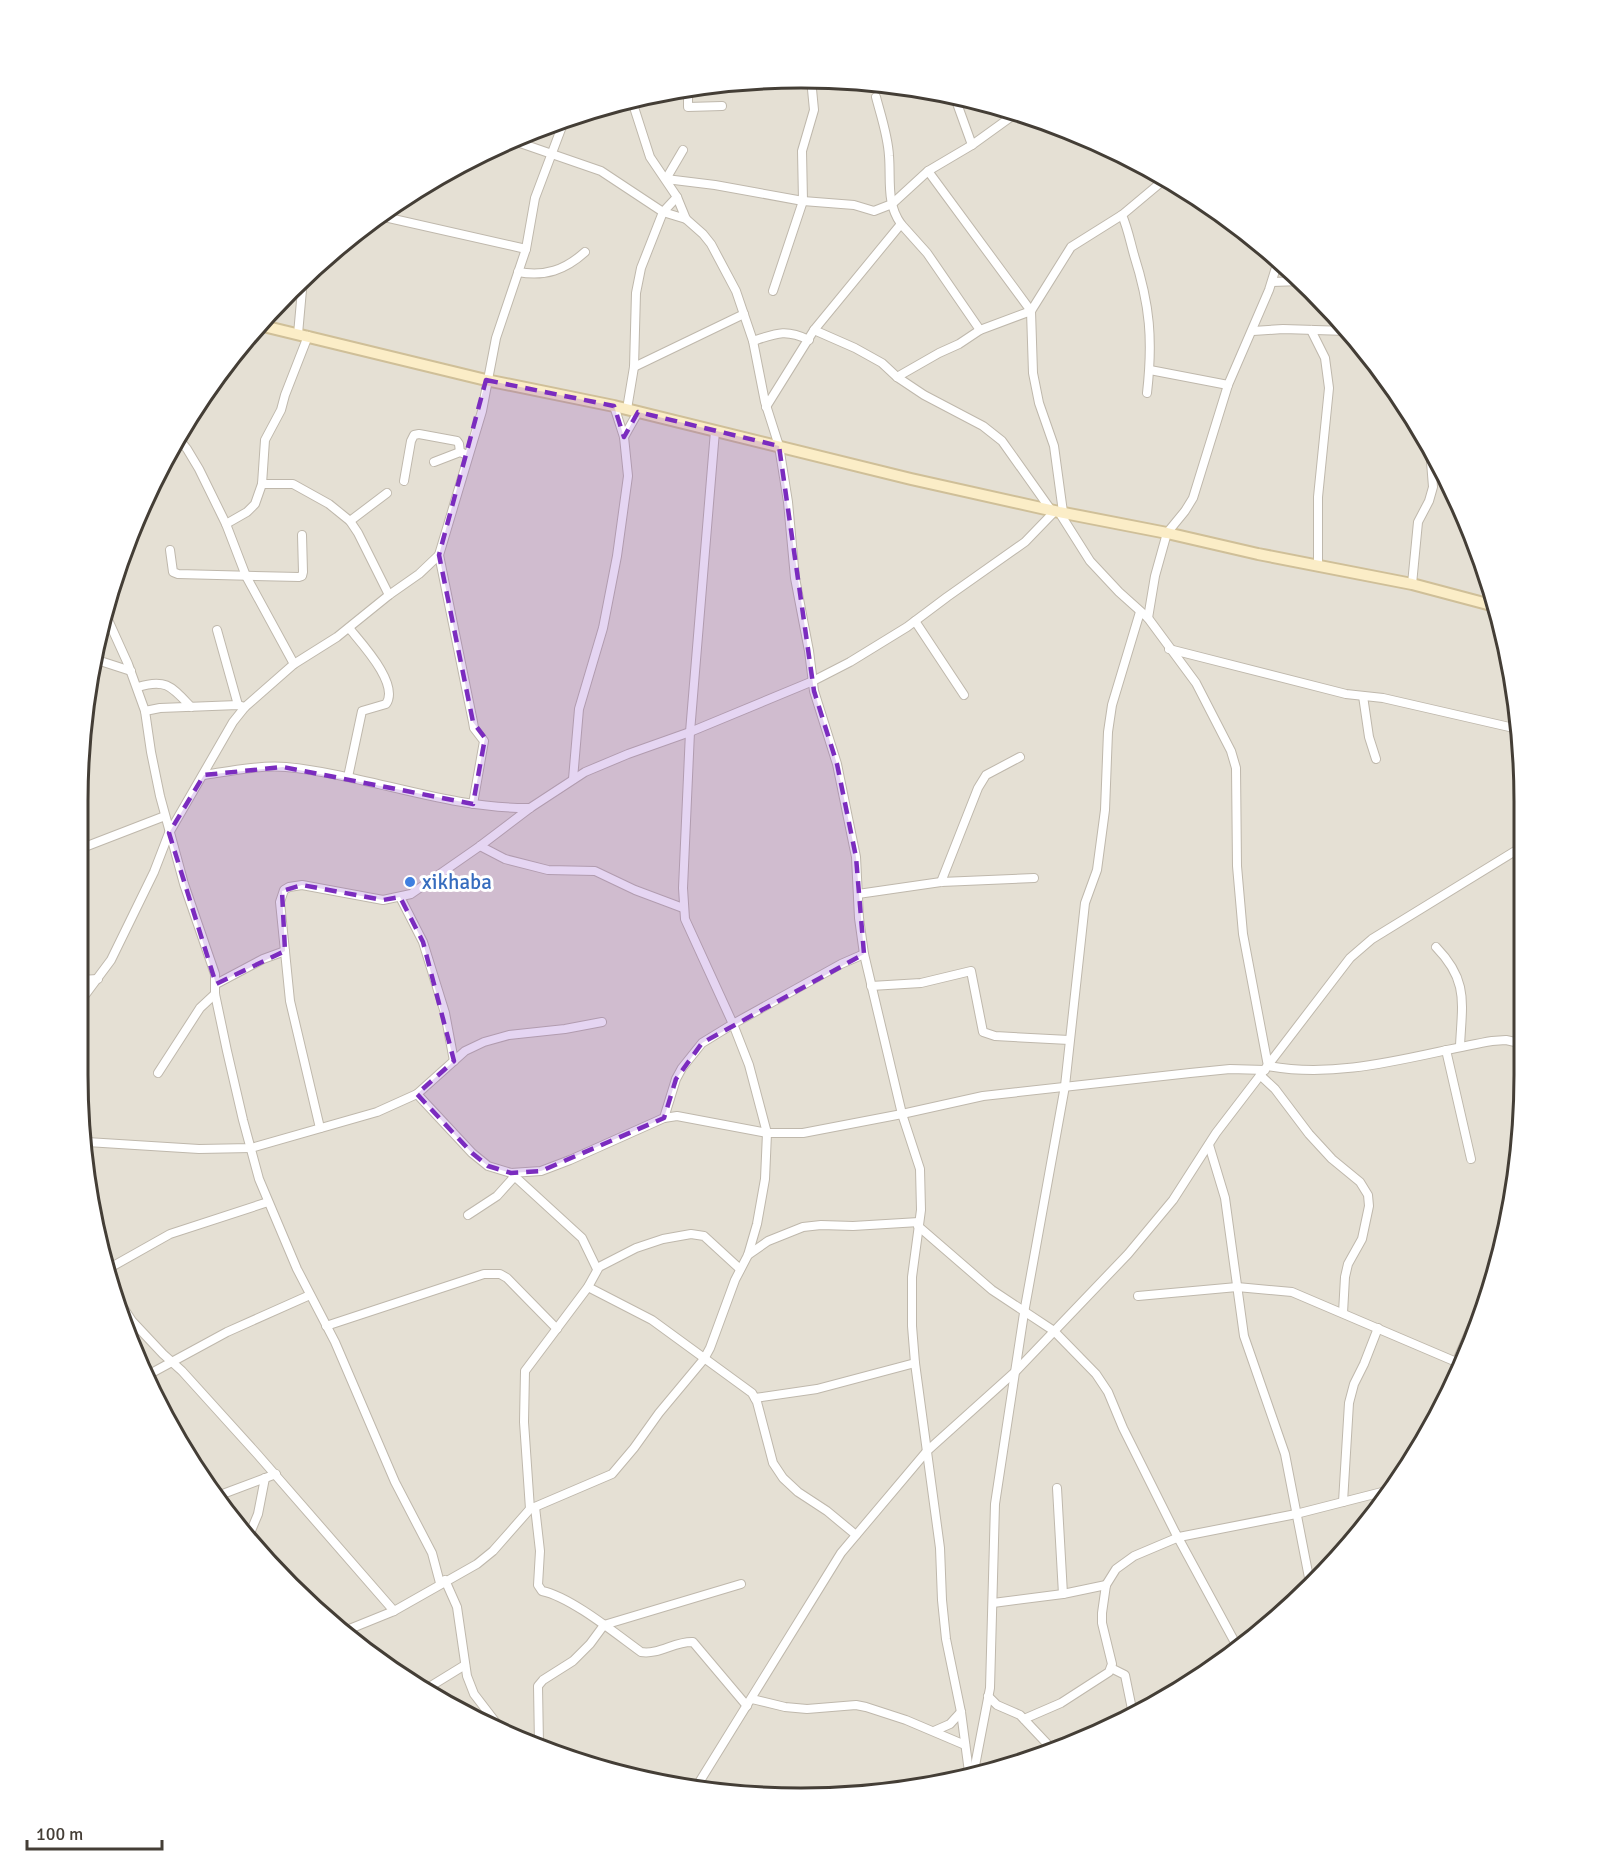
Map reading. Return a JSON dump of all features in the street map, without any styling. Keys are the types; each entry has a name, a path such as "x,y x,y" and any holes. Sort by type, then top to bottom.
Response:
{"street":[{"path":"773,291 803,201 802,151 814,110 812,88"},
{"path":"876,97 890,157 888,172 896,216 927,254 980,330"},
{"path":"688,98 688,107 722,106"},
{"path":"958,106 972,145"},
{"path":"635,109 650,157 677,197 686,219"},
{"path":"666,179 715,185 803,201 854,205 874,211 892,204 928,171 972,145 1008,119"},
{"path":"473,804 484,741 474,728 439,555 482,411 486,380 496,338 526,249 535,198 560,131"},
{"path":"527,144 601,171 663,212 686,219 711,244 736,291 753,341 766,407 779,447 788,502 795,578 816,699 837,764 847,807 856,857 864,954 902,1114 920,1169 921,1210 912,1277 912,1326 940,1548 946,1640 961,1712 968,1767"},
{"path":"666,179 683,150"},
{"path":"928,171 1031,311"},
{"path":"320,1128 291,1001 280,902 281,893 289,887 302,885 383,900 417,891 573,779 628,754 690,732 813,681 849,662 915,621 1025,542 1057,511 1054,446 1039,403 1033,373 1031,311 1071,247 1122,215 1159,184"},
{"path":"627,409 634,368 638,279 663,212 677,197"},
{"path":"1122,215 1129,232 1150,320 1150,370 1147,393"},
{"path":"391,219 526,249"},
{"path":"766,407 814,330 901,224"},
{"path":"518,272 532,275 546,274 562,269 585,252"},
{"path":"1148,618 1155,576 1167,533 1185,512 1193,498 1228,385 1253,331 1276,269"},
{"path":"1272,282 1289,281"},
{"path":"226,524 247,512 255,504 262,484 265,440 281,410 303,335 303,291"},
{"path":"897,377 959,344 980,330 1031,311"},
{"path":"634,368 744,314"},
{"path":"269,327 486,380 614,405 911,479 1412,584 1486,604"},
{"path":"814,330 882,363 897,377 924,395 982,426 1002,441 1057,511 1090,561 1148,618 1201,691 1234,760 1237,866 1243,934 1264,1070 1275,1089 1309,1134 1332,1159 1360,1182 1368,1195 1369,1206 1362,1239 1348,1264 1345,1277 1343,1312"},
{"path":"1311,330 1325,358 1329,388 1318,497 1318,566"},
{"path":"1253,331 1338,331"},
{"path":"753,341 779,333 793,333 809,340"},
{"path":"1150,370 1228,385"},
{"path":"573,779 579,709 603,628 628,476 624,437 614,405"},
{"path":"624,437 638,412"},
{"path":"352,1628 394,1611 477,1564 493,1551 533,1508 612,1474 634,1448 658,1413 704,1359 740,1269 748,1255 765,1179 767,1133 749,1065 683,908 690,732 715,431"},
{"path":"404,481 414,435 457,441 460,452"},
{"path":"184,445 199,469 226,524 246,576 294,664"},
{"path":"434,462 460,452 469,456"},
{"path":"1412,584 1418,522 1429,501 1432,486 1431,467"},
{"path":"262,484 293,484 329,504 350,521 389,595"},
{"path":"350,521 387,492"},
{"path":"170,550 173,572 302,576 302,535"},
{"path":"88,992 111,960 154,872 169,833 242,706 294,664 349,628 419,574 439,555"},
{"path":"975,1766 988,1696 995,1504 1024,1313 1065,1086 1085,903 1097,870 1105,810 1108,732 1140,612"},
{"path":"915,621 964,695"},
{"path":"111,626 138,687 145,711 151,752 169,833 184,884 209,953 227,1051 251,1148 268,1202 310,1295 349,1372 399,1490 432,1553 442,1582 457,1607 467,1677 474,1694 489,1715"},
{"path":"348,777 362,711 386,704 389,698 381,669 349,628"},
{"path":"217,630 242,706"},
{"path":"1170,650 1346,694 1383,698 1510,727"},
{"path":"102,662 131,671"},
{"path":"138,687 156,682 162,683 171,687 191,707"},
{"path":"1363,696 1369,737 1376,759"},
{"path":"145,711 242,706"},
{"path":"941,882 978,788 986,775 1020,757"},
{"path":"204,775 244,769 283,767 348,777 473,804 530,808"},
{"path":"506,808 514,822"},
{"path":"88,846 165,816"},
{"path":"480,846 505,859 548,870 595,871 635,890 683,908"},
{"path":"701,1780 840,1553 927,1451 1016,1371 1128,1254 1173,1200 1209,1145 1264,1070 1358,949 1514,853"},
{"path":"858,894 941,882 1034,878"},
{"path":"400,897 423,942 445,1013 454,1061"},
{"path":"1436,947 1450,961 1462,991 1460,1046"},
{"path":"216,984 262,960 285,951"},
{"path":"664,1118 676,1079 702,1043 841,964 864,954"},
{"path":"871,986 921,983 971,971 983,1032 994,1036 1070,1040"},
{"path":"88,980 98,980"},
{"path":"158,1073 200,1008 216,994"},
{"path":"92,1142 189,1149 251,1148 377,1112 417,1094 465,1051 484,1042 508,1035 565,1029 602,1022"},
{"path":"468,1215 496,1196 513,1175 541,1171 664,1118 676,1116 767,1133 803,1133 973,1098 1065,1086 1230,1070 1327,1070 1367,1065 1460,1046 1499,1041 1514,1043"},
{"path":"1446,1050 1471,1159"},
{"path":"417,1094 472,1153 488,1166 513,1175 582,1238 597,1269"},
{"path":"1209,1145 1225,1198 1244,1336 1285,1454 1309,1576"},
{"path":"115,1265 170,1234 268,1202"},
{"path":"748,1255 768,1241 803,1227 919,1224 992,1290 1054,1331 1096,1374 1108,1392 1123,1428 1234,1641"},
{"path":"740,1269 704,1236 691,1234 663,1239 636,1248 597,1269 588,1287 528,1367 524,1379 524,1422 533,1508 539,1535 540,1589 542,1592 551,1593 604,1625 640,1652 647,1653 683,1642 693,1642 750,1702 766,1702 807,1709 856,1705 906,1720 965,1745"},
{"path":"326,1326 484,1274 495,1273 507,1278 557,1329"},
{"path":"588,1287 652,1320 741,1384 755,1398 773,1463 783,1478 798,1492 827,1511 856,1535"},
{"path":"1138,1296 1237,1287 1292,1292 1343,1312 1453,1362"},
{"path":"154,1372 226,1332 310,1295"},
{"path":"133,1322 276,1474 394,1611"},
{"path":"1342,1502 1349,1403 1354,1384 1365,1364 1378,1328"},
{"path":"755,1398 817,1389 915,1363"},
{"path":"225,1493 276,1474"},
{"path":"252,1529 258,1514 265,1478"},
{"path":"1057,1488 1063,1594"},
{"path":"1024,1719 1061,1703 1109,1672 1111,1668 1102,1613 1106,1585 1116,1569 1134,1556 1179,1537 1376,1497"},
{"path":"539,1737 538,1686 543,1680 573,1661 604,1625 741,1584"},
{"path":"993,1603 1063,1594 1106,1585"},
{"path":"433,1685 465,1665"},
{"path":"1111,1668 1125,1675 1131,1707"},
{"path":"758,1689 766,1702"},
{"path":"988,1696 997,1706 1020,1715 1047,1744"},
{"path":"985,1710 997,1706"},
{"path":"934,1731 950,1724 961,1712"}],"highlighted area":[{"path":"486,380 614,406 624,437 638,412 779,446 814,691 837,764 856,857 864,954 702,1043 676,1079 664,1118 541,1171 511,1173 488,1166 472,1153 417,1094 454,1061 423,942 400,897 383,900 302,885 282,891 285,951 216,984 169,833 204,775 283,767 473,804 485,738 473,722 439,555"}],"shaded area":[{"path":"802,88 895,95 941,102 1031,126 1117,162 1158,184 1236,236 1272,265 1338,331 1367,367 1419,445 1441,486 1477,572 1490,617 1501,662 1513,755 1513,1121 1501,1214 1490,1259 1477,1304 1441,1390 1394,1471 1338,1545 1272,1611 1236,1640 1158,1692 1117,1714 1031,1750 941,1774 848,1786 802,1788 708,1781 662,1774 617,1763 572,1750 529,1733 445,1692 367,1640 297,1579 236,1509 184,1431 162,1390 126,1304 102,1214 90,1121 88,802 90,755 102,662 126,572 143,529 184,445 236,367 265,331 331,265 367,236 445,184 486,162 572,126 617,113 662,102 755,90"}],"place":[{"name":"xikhaba","path":"410,882"}]}
